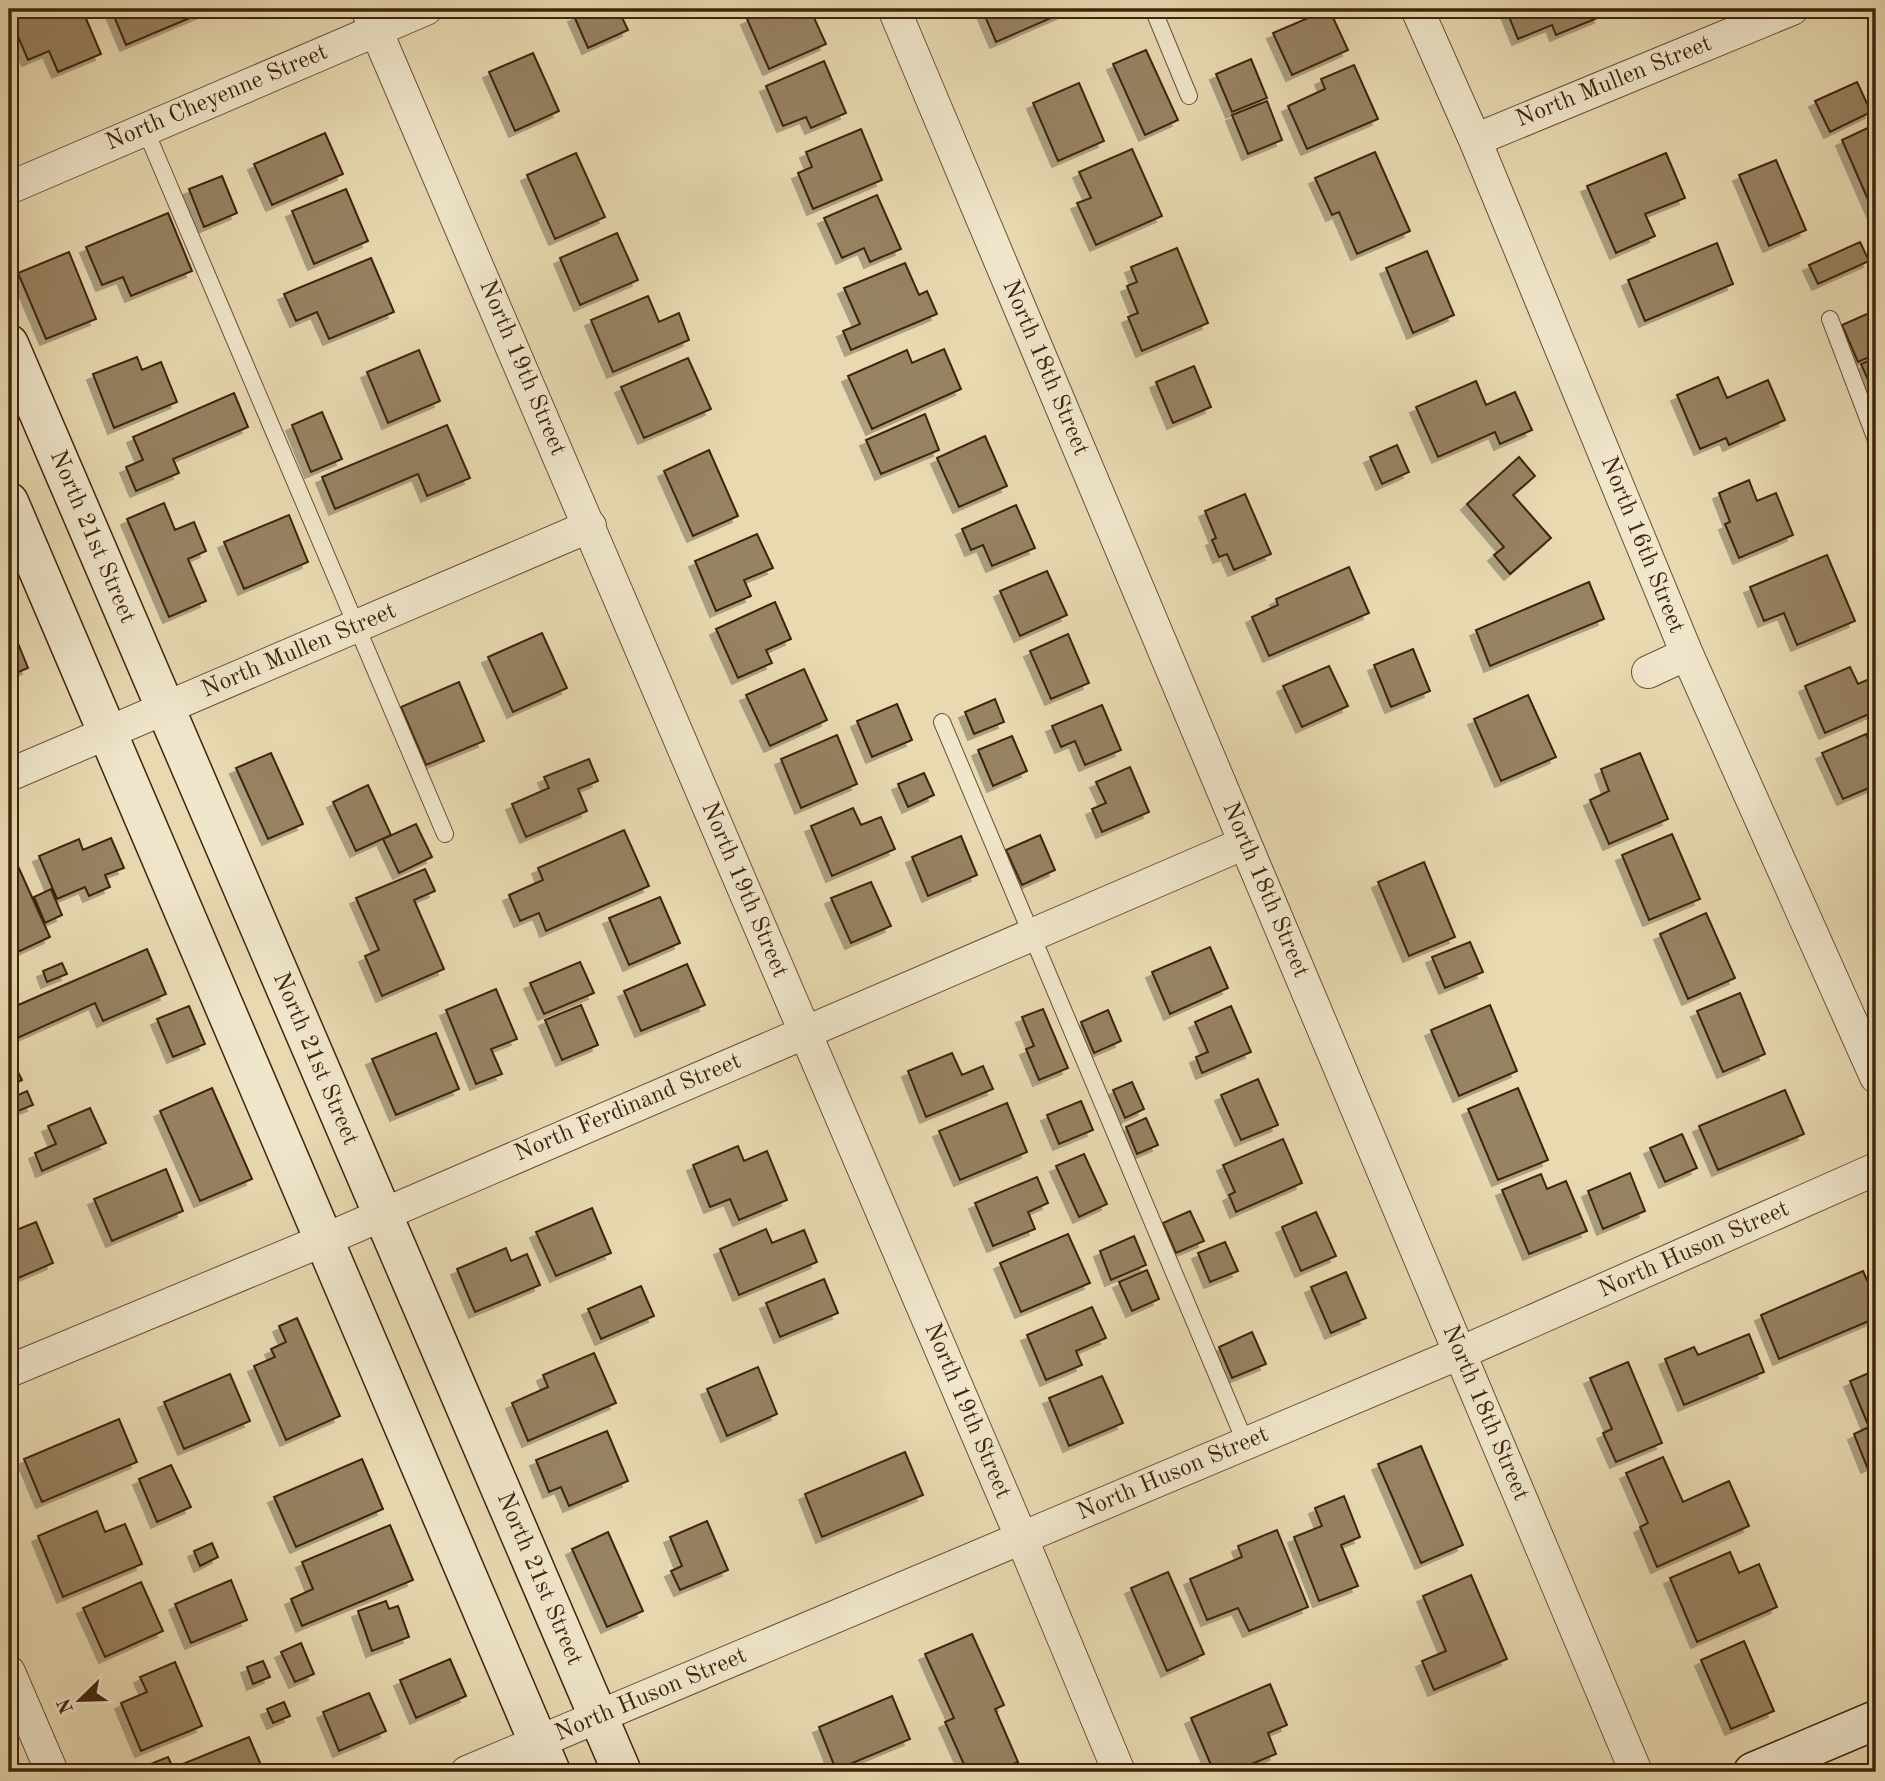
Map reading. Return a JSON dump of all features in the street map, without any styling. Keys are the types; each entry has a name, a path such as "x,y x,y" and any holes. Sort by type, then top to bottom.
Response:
{"main road":[{"name":"North 21st Street","path":"9,344 622,1772"},
{"path":"9,502 545,1757"},
{"path":"1753,1772 1876,1720"}],"street":[{"name":"North Cheyenne Street","path":"9,188 145,129 371,19 426,9"},
{"name":"North 18th Street","path":"894,9 1636,1772"},
{"name":"North 16th Street","path":"1417,9 1475,140 1687,654 1876,1077"},
{"name":"North Mullen Street","path":"1475,140 1792,9"},
{"name":"North 19th Street","path":"371,19 590,526 1119,1772"},
{"name":"North Mullen Street","path":"9,775 590,526"},
{"path":"1648,672 1687,654"},
{"name":"North Ferdinand Street","path":"9,1370 324,1240 1245,843"},
{"name":"North Huson Street","path":"467,1772 545,1757 599,1717 1460,1353 1876,1169"},
{"path":"9,1672 52,1772"}],"lane":[{"path":"1153,9 1189,96"},
{"path":"145,129 445,834"},
{"path":"1830,319 1876,440"},
{"path":"942,722 1246,1444"}],"building":[{"path":"36,9 82,9 101,54 58,72 49,51 28,60 11,20"},
{"path":"111,9 211,9 126,45"},
{"path":"591,9 618,9 628,30 588,48 574,16"},
{"path":"770,9 810,9 826,44 769,69 747,19"},
{"path":"982,9 1066,9 1067,11 996,42"},
{"path":"1329,9 1348,50 1292,75 1273,33"},
{"path":"1506,9 1597,9 1600,17 1556,35 1552,25 1518,39"},
{"path":"1146,50 1178,120 1145,135 1113,64"},
{"path":"533,53 559,111 515,131 489,72"},
{"path":"1251,59 1267,98 1232,112 1216,74"},
{"path":"824,61 846,113 811,128 806,117 783,126 766,86"},
{"path":"1354,65 1378,119 1307,149 1288,106 1325,89 1321,79"},
{"path":"9,66 18,87 9,91"},
{"path":"1857,82 1871,112 1830,132 1815,101"},
{"path":"1079,83 1104,141 1058,161 1033,103"},
{"path":"1267,101 1282,140 1248,154 1232,115"},
{"path":"1876,124 1876,218 1842,140"},
{"path":"861,129 882,180 813,209 798,173 812,167 806,152"},
{"path":"325,133 343,174 272,205 254,164"},
{"path":"1132,149 1162,216 1096,245 1077,203 1091,198 1079,172"},
{"path":"1375,152 1410,231 1357,254 1339,212 1332,215 1315,178"},
{"path":"576,153 605,217 555,239 527,175"},
{"path":"1666,153 1685,198 1645,214 1655,236 1616,253 1587,186"},
{"path":"1776,160 1806,230 1769,246 1739,175"},
{"path":"222,176 237,213 204,227 189,189"},
{"path":"346,189 368,241 314,264 292,211"},
{"path":"877,195 901,249 870,262 864,248 842,258 824,218"},
{"path":"168,213 192,271 131,296 123,277 102,285 86,247"},
{"path":"617,233 638,280 580,305 560,258"},
{"path":"1860,242 1869,261 1818,284 1809,265"},
{"path":"1717,243 1733,284 1645,321 1628,280"},
{"path":"1177,248 1208,323 1142,351 1128,317 1138,313 1127,286 1137,282 1131,267"},
{"path":"1427,251 1454,315 1413,333 1386,268"},
{"path":"69,252 96,319 46,339 18,273"},
{"path":"371,258 394,312 329,339 317,312 296,321 284,294"},
{"path":"905,263 919,295 927,291 937,314 851,350 843,331 860,324 844,288"},
{"path":"648,296 659,322 679,313 689,340 613,372 591,320"},
{"path":"1876,310 1876,354 1858,362 1842,325"},
{"path":"944,349 961,389 872,429 848,376 907,350 912,363"},
{"path":"419,350 440,401 388,423 367,372"},
{"path":"137,357 142,370 161,362 177,402 114,428 93,374"},
{"path":"688,358 711,409 644,438 621,387"},
{"path":"1876,358 1876,398 1861,364"},
{"path":"1194,366 1211,407 1173,423 1156,382"},
{"path":"1718,377 1727,398 1768,380 1785,420 1729,445 1726,438 1700,449 1677,395"},
{"path":"1476,381 1486,405 1515,392 1532,430 1500,444 1495,432 1438,457 1416,407"},
{"path":"234,393 248,427 173,459 179,473 136,491 126,467 143,460 133,437"},
{"path":"322,412 342,459 311,472 292,425"},
{"path":"925,414 939,450 881,474 866,440"},
{"path":"447,425 470,478 427,496 418,474 335,509 322,477"},
{"path":"985,436 1007,486 959,507 937,458"},
{"path":"1397,445 1409,472 1382,484 1370,457"},
{"path":"709,450 738,516 693,536 664,471"},
{"path":"1519,457 1535,476 1513,495 1551,538 1510,574 1494,555 1504,547 1467,504"},
{"path":"1749,480 1757,501 1776,493 1793,535 1739,558 1725,524 1730,522 1719,493"},
{"path":"1245,494 1271,554 1234,570 1227,554 1219,557 1212,540 1216,538 1205,511"},
{"path":"164,503 175,530 194,522 206,551 188,559 206,601 169,617 127,519"},
{"path":"1016,505 1035,548 992,566 983,545 971,550 962,529"},
{"path":"289,515 308,562 244,589 224,542"},
{"path":"757,534 773,568 744,580 751,596 716,611 695,561"},
{"path":"1827,555 1855,621 1797,645 1784,613 1764,621 1750,587"},
{"path":"1349,567 1369,613 1269,656 1252,617 1278,605 1276,599"},
{"path":"1047,571 1067,615 1020,636 1000,591"},
{"path":"1589,582 1604,619 1490,666 1476,630"},
{"path":"775,602 791,639 766,650 772,663 738,678 716,629"},
{"path":"9,621 28,668 9,676"},
{"path":"542,633 567,688 513,712 488,657"},
{"path":"1068,634 1089,683 1051,699 1030,651"},
{"path":"1413,649 1430,691 1391,707 1374,665"},
{"path":"1329,666 1348,706 1302,727 1283,686"},
{"path":"1850,667 1858,684 1876,676 1876,711 1825,733 1805,686"},
{"path":"804,669 827,720 770,746 746,695"},
{"path":"459,682 484,741 426,765 401,707"},
{"path":"1528,695 1556,757 1501,781 1474,719"},
{"path":"995,699 1004,722 974,734 965,712"},
{"path":"897,704 912,740 872,757 857,721"},
{"path":"1102,705 1121,750 1085,765 1075,741 1061,747 1052,726"},
{"path":"1866,734 1876,756 1876,785 1843,799 1822,753"},
{"path":"837,735 857,784 801,808 781,759"},
{"path":"1012,736 1027,771 993,786 978,750"},
{"path":"271,753 303,824 268,839 236,768"},
{"path":"1640,753 1668,819 1609,844 1590,800 1609,791 1601,769"},
{"path":"589,759 598,781 578,789 587,811 526,837 512,804 549,788 544,777"},
{"path":"1130,767 1149,812 1102,832 1092,809 1106,803 1096,782"},
{"path":"924,773 934,795 908,807 898,784"},
{"path":"368,785 391,835 356,851 333,802"},
{"path":"853,808 861,825 881,817 895,849 832,876 811,826"},
{"path":"416,824 432,857 399,873 383,839"},
{"path":"624,830 649,886 546,931 539,913 520,921 509,895 543,880 538,868"},
{"path":"1672,834 1700,899 1649,920 1622,855"},
{"path":"1040,835 1055,870 1022,885 1006,850"},
{"path":"961,836 977,875 928,896 912,857"},
{"path":"111,838 124,868 105,875 110,887 89,896 85,887 57,899 39,856 79,839 83,850"},
{"path":"1424,862 1455,937 1409,956 1378,882"},
{"path":"17,864 50,937 9,956 9,868"},
{"path":"425,869 435,891 414,900 444,969 382,996 365,956 379,950 356,898"},
{"path":"871,882 891,926 851,943 831,898"},
{"path":"51,889 62,915 45,923 34,897"},
{"path":"660,897 680,943 629,965 609,918"},
{"path":"1706,913 1735,978 1688,999 1660,934"},
{"path":"1470,942 1483,972 1445,988 1432,957"},
{"path":"1210,947 1228,988 1170,1014 1152,972"},
{"path":"147,949 166,994 103,1021 95,1003 13,1040 9,1030 9,1009"},
{"path":"580,962 594,993 544,1014 530,983"},
{"path":"62,963 67,974 47,982 43,971"},
{"path":"687,964 705,1005 641,1031 624,991"},
{"path":"496,989 517,1039 491,1049 502,1074 476,1084 446,1010"},
{"path":"1740,993 1765,1054 1723,1072 1697,1011"},
{"path":"581,1005 598,1045 562,1060 545,1020"},
{"path":"1490,1005 1517,1071 1459,1096 1431,1030"},
{"path":"189,1006 205,1044 173,1057 157,1019"},
{"path":"1231,1006 1251,1052 1202,1073 1196,1057 1208,1052 1195,1022"},
{"path":"1043,1009 1068,1068 1039,1080 1026,1049 1034,1046 1022,1017"},
{"path":"1108,1010 1121,1041 1094,1053 1081,1022"},
{"path":"436,1033 459,1089 396,1115 372,1059"},
{"path":"952,1053 962,1075 983,1066 993,1089 926,1117 908,1071"},
{"path":"15,1066 22,1080 9,1086 9,1069"},
{"path":"1258,1079 1278,1125 1241,1140 1221,1095"},
{"path":"1132,1082 1144,1109 1125,1118 1113,1090"},
{"path":"212,1088 252,1179 200,1201 160,1111"},
{"path":"1518,1088 1548,1160 1498,1180 1468,1109"},
{"path":"1785,1090 1804,1134 1718,1170 1699,1126"},
{"path":"27,1091 33,1105 15,1112 9,1099"},
{"path":"1081,1101 1093,1130 1059,1144 1047,1115"},
{"path":"1007,1103 1027,1152 960,1180 939,1131"},
{"path":"90,1108 106,1143 42,1171 35,1153 56,1144 48,1126"},
{"path":"1146,1118 1158,1145 1137,1154 1126,1127"},
{"path":"1682,1134 1697,1168 1665,1182 1650,1148"},
{"path":"1283,1139 1302,1183 1236,1212 1229,1195 1235,1192 1223,1165"},
{"path":"738,1146 744,1161 767,1151 787,1200 739,1220 730,1199 710,1207 693,1165"},
{"path":"1084,1154 1107,1204 1079,1217 1056,1166"},
{"path":"166,1169 183,1211 112,1241 94,1199"},
{"path":"1630,1173 1645,1211 1603,1229 1588,1191"},
{"path":"1541,1174 1547,1189 1566,1181 1587,1231 1529,1254 1502,1190"},
{"path":"1037,1177 1048,1203 1028,1212 1035,1229 993,1246 975,1203"},
{"path":"592,1208 611,1253 556,1276 536,1232"},
{"path":"1190,1211 1204,1241 1176,1253 1163,1223"},
{"path":"1316,1212 1336,1256 1301,1271 1282,1227"},
{"path":"36,1222 53,1263 9,1282 9,1233"},
{"path":"766,1229 772,1243 804,1230 817,1262 739,1295 720,1249"},
{"path":"1068,1234 1090,1283 1021,1312 1000,1263"},
{"path":"1134,1236 1146,1265 1111,1280 1100,1251"},
{"path":"1225,1242 1238,1271 1210,1282 1198,1253"},
{"path":"506,1248 511,1261 527,1254 540,1285 475,1312 457,1269"},
{"path":"1147,1270 1159,1299 1132,1311 1119,1282"},
{"path":"1863,1271 1876,1300 1876,1318 1779,1359 1761,1315"},
{"path":"1346,1272 1366,1318 1331,1333 1311,1287"},
{"path":"824,1279 838,1313 780,1337 766,1303"},
{"path":"641,1286 654,1316 601,1339 588,1309"},
{"path":"1092,1307 1106,1338 1076,1351 1082,1365 1046,1380 1027,1335"},
{"path":"297,1318 340,1416 286,1440 254,1366 275,1357 271,1349 286,1342 279,1326"},
{"path":"1252,1332 1266,1364 1232,1378 1219,1347"},
{"path":"1749,1334 1764,1372 1684,1405 1665,1359 1694,1347 1698,1355"},
{"path":"594,1353 616,1403 528,1441 512,1403 548,1387 543,1375"},
{"path":"1628,1362 1662,1443 1616,1462 1603,1433 1612,1429 1590,1378"},
{"path":"758,1367 777,1414 727,1436 707,1389"},
{"path":"1876,1370 1876,1463 1867,1467 1854,1434 1869,1427 1850,1381"},
{"path":"230,1374 250,1421 184,1449 164,1402"},
{"path":"1102,1376 1123,1423 1069,1446 1049,1398"},
{"path":"119,1419 137,1462 42,1502 24,1459"},
{"path":"607,1431 628,1481 569,1506 561,1487 549,1492 536,1460"},
{"path":"1421,1446 1463,1545 1421,1563 1378,1464"},
{"path":"905,1452 923,1495 822,1537 805,1494"},
{"path":"1663,1457 1683,1502 1729,1481 1749,1526 1657,1567 1640,1527 1648,1523 1626,1473"},
{"path":"362,1459 383,1509 296,1547 274,1497"},
{"path":"171,1465 191,1507 157,1522 139,1479"},
{"path":"1344,1496 1360,1537 1341,1545 1358,1586 1319,1601 1294,1537 1322,1526 1315,1508"},
{"path":"97,1511 105,1532 125,1524 142,1564 63,1597 38,1536"},
{"path":"707,1521 728,1570 680,1590 671,1571 682,1566 670,1537"},
{"path":"390,1525 413,1580 302,1626 291,1599 313,1589 302,1562"},
{"path":"1277,1530 1308,1607 1249,1631 1238,1608 1207,1620 1190,1579 1242,1557 1238,1546"},
{"path":"608,1532 643,1611 607,1627 572,1549"},
{"path":"212,1543 218,1557 200,1566 194,1551"},
{"path":"1730,1552 1739,1573 1759,1564 1777,1607 1697,1642 1670,1578"},
{"path":"1168,1572 1204,1654 1167,1671 1131,1588"},
{"path":"1471,1575 1507,1659 1434,1690 1422,1661 1446,1651 1423,1596"},
{"path":"231,1580 247,1620 191,1643 175,1604"},
{"path":"141,1582 163,1631 105,1657 83,1608"},
{"path":"386,1601 389,1609 398,1606 409,1637 372,1651 358,1611"},
{"path":"972,1634 1004,1705 995,1709 1018,1762 995,1772 982,1772 979,1764 966,1769 945,1722 954,1718 925,1654"},
{"path":"1744,1641 1774,1711 1731,1729 1701,1660"},
{"path":"301,1643 314,1674 295,1682 281,1652"},
{"path":"450,1659 466,1696 416,1718 400,1680"},
{"path":"263,1661 270,1677 253,1684 247,1667"},
{"path":"175,1662 202,1726 141,1751 121,1703 147,1692 140,1677"},
{"path":"1270,1684 1287,1725 1268,1733 1276,1754 1232,1772 1214,1772 1191,1718"},
{"path":"369,1693 386,1731 339,1751 323,1712"},
{"path":"892,1696 910,1739 836,1770 819,1727"},
{"path":"284,1702 290,1716 273,1723 267,1709"},
{"path":"249,1737 264,1772 145,1772 143,1767 168,1757 173,1768"},
{"path":"726,1766 729,1772 709,1772"},
{"path":"751,1767 753,1772 736,1772"}]}
